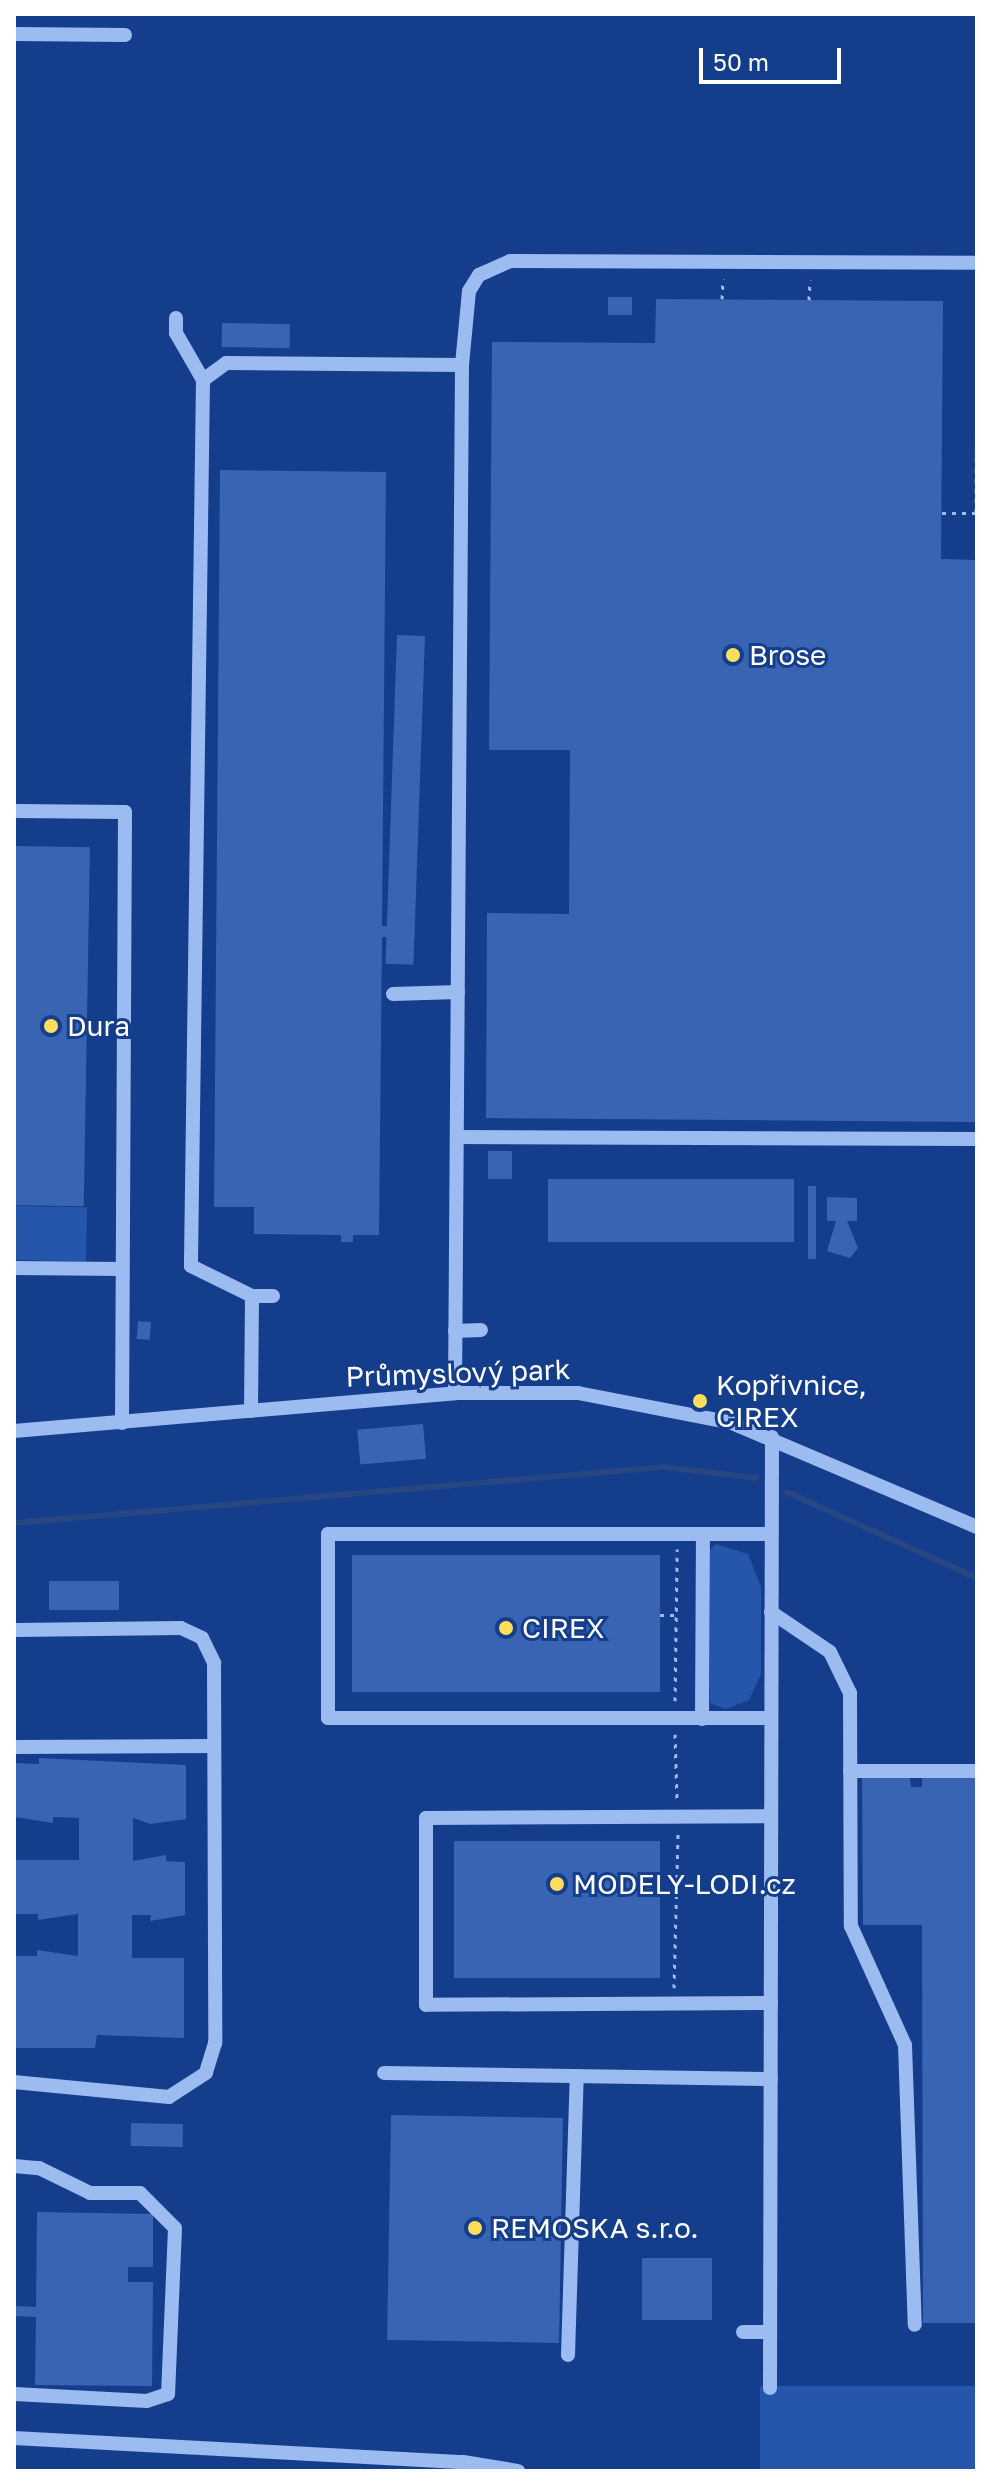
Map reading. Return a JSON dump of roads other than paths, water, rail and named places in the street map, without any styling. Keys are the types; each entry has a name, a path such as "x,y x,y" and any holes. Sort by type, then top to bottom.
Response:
{"street":[{"path":"14,34 125,35"},
{"path":"455,1393 462,365 469,291 479,275 510,261 977,263"},
{"path":"176,318 176,333 203,380 191,1266 252,1296 273,1296"},
{"path":"203,380 226,363 462,365"},
{"path":"14,811 125,812 122,1423"},
{"path":"393,994 458,992"},
{"path":"457,1137 977,1139"},
{"path":"14,1268 122,1269"},
{"path":"251,1411 252,1296"},
{"path":"455,1331 481,1330"},
{"name":"Průmyslový park","path":"14,1431 455,1393 591,1394 772,1437 977,1527"},
{"path":"770,2388 772,1437"},
{"path":"771,1534 328,1534 328,1718 771,1718"},
{"path":"702,1719 703,1534"},
{"path":"771,1612 813,1638 842,1670 850,1771 851,1926 905,2045 915,2325"},
{"path":"14,1630 181,1628 202,1638 214,1663 215,2043 206,2073 169,2097 14,2082"},
{"path":"14,1747 214,1746"},
{"path":"850,1771 977,1771"},
{"path":"771,1816 426,1818 426,2005 771,2003"},
{"path":"384,2073 771,2079"},
{"path":"568,2355 577,2076"},
{"path":"14,2166 39,2168 90,2193 140,2193 175,2228 175,2257 168,2394 147,2401 14,2394"},
{"path":"743,2332 770,2332"},
{"path":"14,2438 518,2471"}],"waterway":[{"path":"14,1523 664,1467 756,1478"},
{"path":"787,1492 977,1578"}],"place":[{"name":"Brose","path":"733,655"},
{"name":"Dura","path":"51,1026"},
{"name":"Kopřivnice, CIREX","path":"700,1401"},
{"name":"CIREX","path":"506,1628"},
{"name":"MODELY-LODI.cz","path":"557,1884"},
{"name":"REMOSKA s.r.o.","path":"475,2228"}]}
